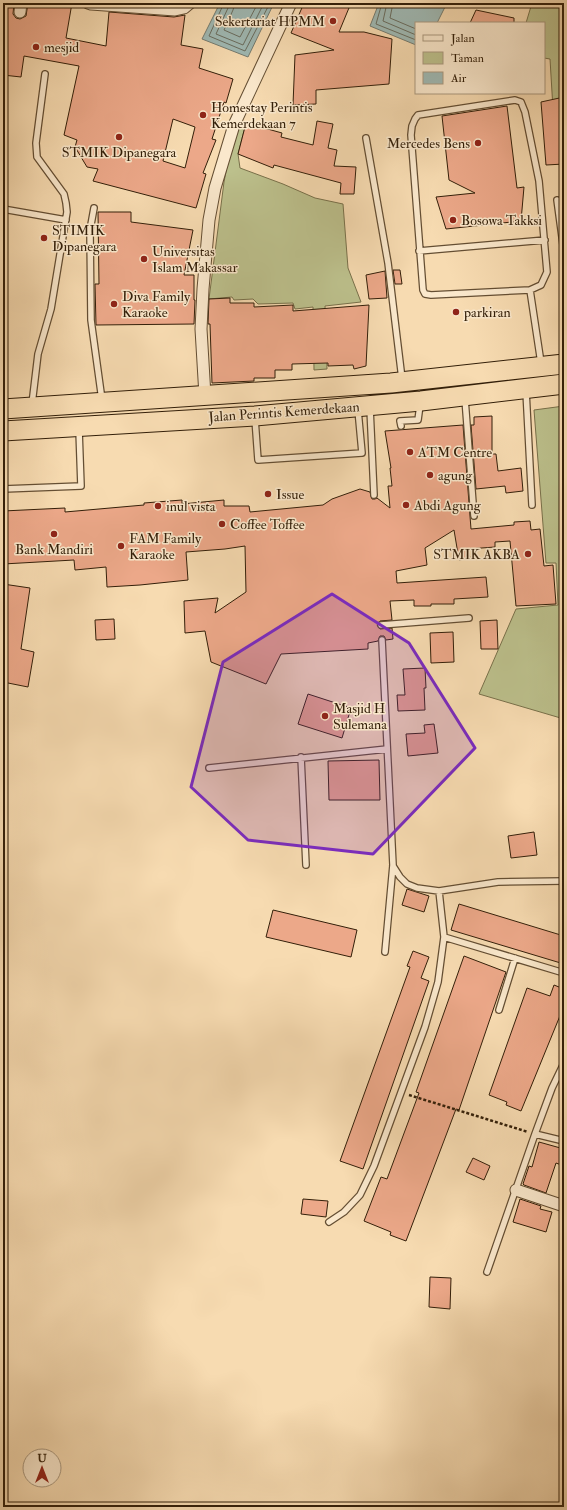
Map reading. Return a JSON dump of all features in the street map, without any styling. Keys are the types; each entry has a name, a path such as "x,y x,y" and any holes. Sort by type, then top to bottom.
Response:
{"highway":[{"name":"Jalan Perintis Kemerdekaan","path":"3,409 402,382 564,364"},
{"name":"Jalan Perintis Kemerdekaan","path":"3,431 255,416 421,401 564,384"}],"street":[{"path":"88,3 175,10 184,8 190,3"},
{"path":"205,396 201,330 202,302 210,220 215,188 234,125 291,3"},
{"path":"516,1190 564,1206"}],"lane":[{"path":"32,407 38,354 51,309 66,220 66,203 64,194 37,157 36,153 45,74"},
{"path":"515,100 521,102 535,157 547,272 541,285 530,290 431,295 425,294 423,290 419,251 411,135 415,119 418,115 515,100"},
{"path":"366,138 388,263 402,382"},
{"path":"557,200 564,252"},
{"path":"94,208 90,230 91,320 102,402"},
{"path":"3,209 66,220"},
{"path":"419,251 544,240"},
{"path":"530,290 542,367"},
{"path":"526,389 532,505"},
{"path":"465,395 474,516"},
{"path":"401,426 400,421 418,420 421,401"},
{"path":"255,416 258,460 362,453 364,406"},
{"path":"364,406 374,495"},
{"path":"3,489 81,486 79,427"},
{"path":"381,624 469,618"},
{"path":"382,640 393,865 385,952"},
{"path":"209,768 387,749"},
{"path":"301,757 306,865"},
{"path":"393,865 400,877 407,884 417,888 439,891 498,882 564,881"},
{"path":"329,1222 344,1212 360,1195 374,1166 425,1027 438,982 444,937 439,891"},
{"path":"444,937 564,973"},
{"path":"499,1010 515,958"},
{"path":"487,1272 535,1134 552,1088 564,1063"},
{"path":"535,1134 564,1141"}],"path":[{"path":"400,1092 535,1134"}],"highlighted area":[{"path":"332,594 409,643 475,748 373,854 248,840 191,787 223,662"}],"green space":[{"path":"532,3 564,3 564,108 553,109 550,59 545,58 545,22 526,22"},
{"path":"240,121 246,123 238,154 240,168 315,198 343,204 348,268 361,302 325,306 327,369 314,370 313,307 295,309 293,303 258,304 253,299 234,300 232,297 209,299 224,182 231,145"},
{"path":"564,406 564,719 479,694 516,609 558,605 556,563 546,563 534,410"}],"water":[{"path":"220,3 274,3 248,57 202,39"},
{"path":"379,3 447,3 438,22 415,22 415,45 370,26"}],"building":[{"path":"3,3 14,3 13,14 16,18 20,19 26,16 28,3 72,3 66,38 106,46 109,12 174,17 185,15 181,45 203,49 199,68 233,79 226,103 224,102 212,139 216,140 203,173 206,174 196,208 93,181 98,169 87,167 75,147 77,140 64,135 79,66 24,56 21,77 3,75","holes":["173,119 195,127 185,168 163,161"]},
{"path":"304,3 351,3 339,32 364,32 392,39 389,84 316,90 316,104 293,105 295,55 334,50 291,33"},
{"path":"476,10 514,18 514,22 470,22"},
{"path":"564,97 564,164 546,165 541,102"},
{"name":"Mercedes Bens","path":"507,106 517,188 524,187 521,221 446,229 436,197 475,193 449,180 442,116"},
{"path":"317,121 333,124 328,148 337,150 334,166 356,167 354,194 340,194 341,183 274,165 273,168 238,154 246,123 282,133 281,137 313,145"},
{"path":"98,212 131,212 131,222 193,230 184,275 194,275 194,324 96,325 95,284 99,284"},
{"path":"393,270 400,270 402,284 395,284"},
{"path":"385,271 387,298 369,299 366,275"},
{"path":"230,298 230,303 254,303 254,307 293,305 293,311 369,305 366,366 354,369 353,365 328,366 328,363 292,364 292,370 275,370 275,378 254,378 254,381 212,383 210,324 208,324 209,299"},
{"path":"492,416 492,454 496,454 498,471 521,468 523,491 506,493 505,486 476,489 471,425 474,425 474,417"},
{"path":"463,425 471,529 514,525 514,522 530,521 531,530 540,529 544,566 553,565 556,604 516,606 510,541 495,542 495,547 468,549 470,558 459,560 454,530 425,548 427,565 396,571 397,583 486,577 488,597 454,599 454,604 431,604 431,606 414,606 414,600 390,601 392,620 380,621 377,625 380,629 392,628 393,639 386,640 384,636 380,636 378,641 368,643 368,649 281,654 266,684 211,662 205,631 185,633 184,601 218,598 215,613 246,592 245,546 186,552 188,580 140,585 107,587 106,567 75,570 74,560 3,564 3,511 65,508 65,512 182,500 182,504 224,500 224,506 249,506 250,512 323,505 332,499 360,489 370,492 372,499 377,498 390,508 388,486 392,486 391,468 385,431"},
{"path":"3,584 30,588 21,649 34,652 28,687 3,682"},
{"path":"114,619 115,639 96,640 95,620"},
{"path":"497,620 498,649 481,649 480,621"},
{"path":"453,632 454,662 431,663 430,633"},
{"path":"425,668 425,710 398,711 397,695 405,695 403,669"},
{"name":"Masjid H Sulemana","path":"308,694 351,708 342,738 298,724"},
{"path":"434,724 438,753 408,756 406,734 425,733 424,725"},
{"path":"379,760 380,800 329,800 328,761"},
{"path":"534,832 537,855 511,858 508,836"},
{"path":"407,889 429,896 424,912 402,905"},
{"path":"459,904 564,936 564,964 451,930"},
{"path":"273,910 357,930 351,957 266,937"},
{"path":"413,951 429,957 421,978 429,981 363,1169 340,1161 410,967 407,966"},
{"path":"464,956 506,972 459,1110 456,1109 406,1241 390,1235 391,1232 364,1221 381,1177 387,1179 419,1093 416,1092"},
{"path":"554,985 564,989 564,1006 521,1111 506,1105 507,1102 489,1095 527,988 550,996"},
{"path":"539,1142 564,1149 564,1166 556,1163 546,1193 523,1184 529,1166 532,1167"},
{"path":"473,1158 490,1166 484,1180 466,1172"},
{"path":"303,1199 328,1201 326,1217 301,1214"},
{"path":"520,1199 541,1206 540,1209 552,1212 546,1232 513,1222"},
{"path":"430,1277 451,1278 450,1309 429,1307"}],"place":[{"name":"Sekertariat HPMM","path":"333,21"},
{"name":"mesjid","path":"36,47"},
{"name":"Homestay Perintis Kemerdekaan 7","path":"203,115"},
{"name":"STMIK Dipanegara","path":"119,137"},
{"name":"Mercedes Bens","path":"478,143"},
{"name":"Bosowa Takksi","path":"453,220"},
{"name":"STIMIK Dipanegara","path":"44,238"},
{"name":"Universitas Islam Makassar","path":"144,259"},
{"name":"Diva Family Karaoke","path":"114,304"},
{"name":"parkiran","path":"456,312"},
{"name":"ATM Centre","path":"410,452"},
{"name":"agung","path":"430,475"},
{"name":"Issue","path":"268,494"},
{"name":"Abdi Agung","path":"406,505"},
{"name":"inul vista","path":"158,506"},
{"name":"Coffee Toffee","path":"222,524"},
{"name":"Bank Mandiri","path":"54,534"},
{"name":"FAM Family Karaoke","path":"121,546"},
{"name":"STMIK AKBA","path":"528,554"},
{"name":"Masjid H Sulemana","path":"325,716"}]}
